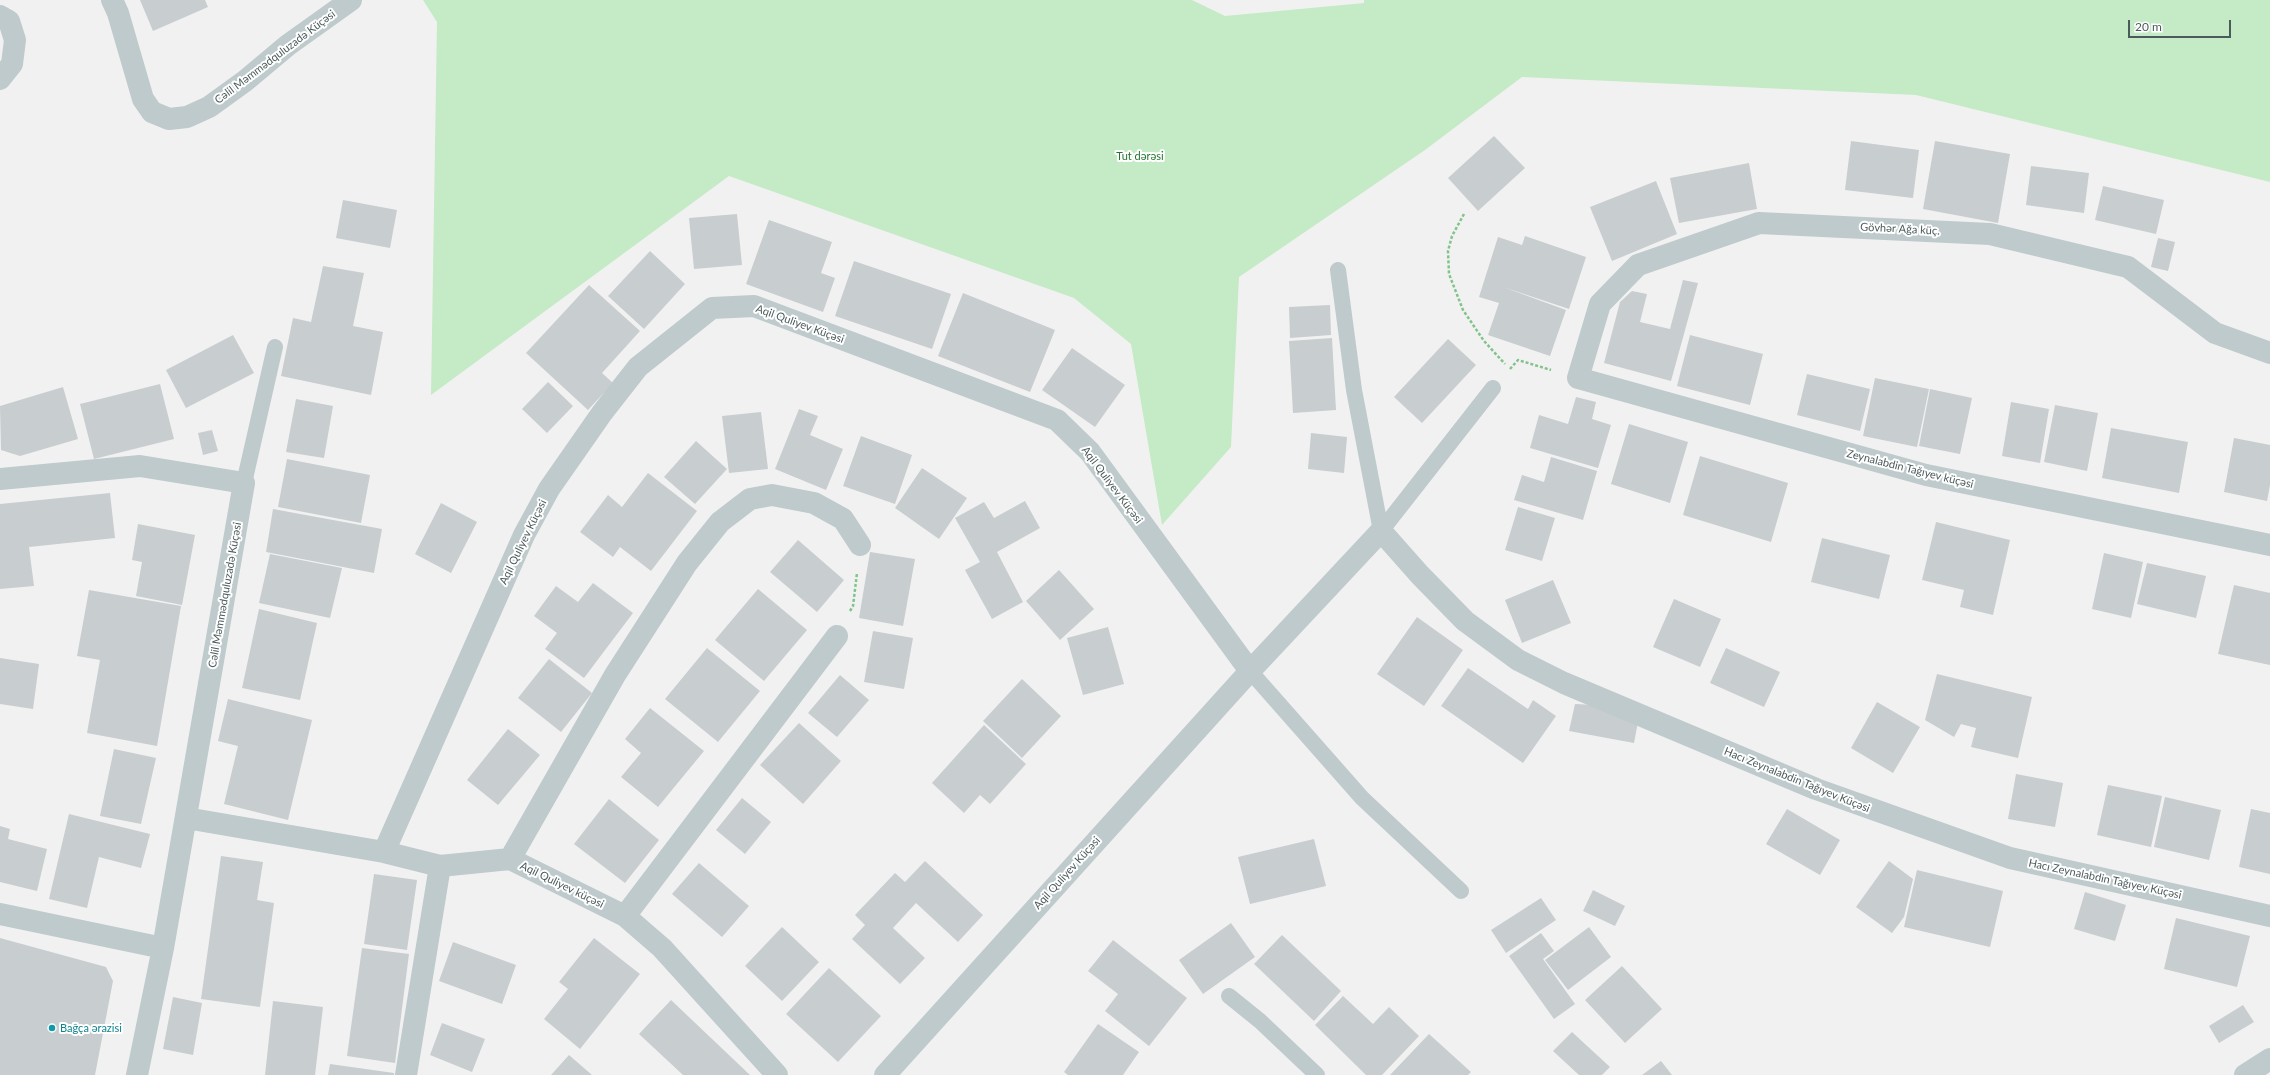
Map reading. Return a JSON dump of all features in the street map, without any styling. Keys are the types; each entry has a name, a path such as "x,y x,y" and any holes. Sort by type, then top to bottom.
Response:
{"street":[{"name":"Cəlil Məmmədquluzadə Küçəsi","path":"112,0 120,20 143,99 152,112 169,119 187,117 209,107 245,81 288,45 351,0"},
{"path":"0,16 9,21 16,40 12,64 0,79"},
{"name":"Gövhər Ağa küç.","path":"1578,378 1600,304 1638,265 1759,223 1990,234 2128,267 2215,333 2270,353"},
{"name":"Aqil Quliyev Küçəsi","path":"384,852 524,535 549,489 602,413 638,367 712,308 754,306 1058,420 1090,452 1250,671"},
{"name":"Zeynalabdin Tağıyev küçəsi","path":"1578,378 1926,475 2270,545"},
{"path":"0,479 140,466 244,483"},
{"name":"Cəlil Məmmədquluzadə Küçəsi","path":"137,1075 163,948 244,483"},
{"path":"510,859 615,675 687,563 720,522 750,499 772,495 814,503 843,519 860,545"},
{"name":"Aqil Quliyev Küçəsi","path":"885,1075 1250,671 1381,531"},
{"name":"Hacı Zeynalabdin Tağıyev Küçəsi","path":"1381,531 1420,575 1465,621 1518,660 1564,683 1816,789 2010,858 2270,916"},
{"path":"625,916 837,636"},
{"name":"Aqil Quliyev küçəsi","path":"186,818 384,852 440,866 510,859 625,916 662,948 777,1075"},
{"path":"406,1075 440,866"},
{"path":"0,914 163,948"},
{"path":"2245,1075 2270,1060"}],"lane":[{"path":"1338,270 1354,390 1381,531"},
{"path":"244,483 275,347"},
{"path":"1381,531 1493,388"},
{"path":"1250,671 1362,798 1462,891"},
{"path":"1229,996 1260,1021 1317,1075"}],"path":[{"path":"1464,214 1452,236 1448,251 1449,274 1463,310 1484,341 1510,369"},
{"path":"837,636 853,606 860,545"}],"green space":[{"name":"Tut dərəsi","path":"423,0 1192,0 1225,16 1364,3 1364,0 2270,0 2270,182 1916,95 1522,77 1425,150 1239,277 1231,447 1162,525 1131,344 1074,298 729,176 431,395 437,22"}],"building":[{"path":"140,0 205,0 208,7 153,31"},
{"path":"1494,136 1525,168 1478,211 1448,178"},
{"path":"1851,141 1919,150 1913,198 1845,190"},
{"path":"1935,141 2010,154 1998,223 1923,209"},
{"path":"1749,163 1757,209 1679,223 1670,178"},
{"path":"2031,166 2089,173 2084,213 2026,205"},
{"path":"1656,181 1677,234 1612,261 1590,207"},
{"path":"2103,186 2164,200 2156,234 2095,220"},
{"path":"343,200 397,210 390,248 336,238"},
{"path":"737,214 742,265 694,269 689,218"},
{"path":"769,220 832,242 821,273 835,278 823,312 746,284"},
{"path":"1525,236 1586,257 1569,309 1503,287 1566,310 1550,356 1488,335 1499,303 1479,297 1498,237 1522,245"},
{"path":"2158,238 2175,242 2168,271 2151,267"},
{"path":"650,251 685,284 644,329 608,296"},
{"path":"854,261 951,294 932,349 835,316"},
{"path":"323,266 364,273 353,326 383,332 371,395 281,376 293,318 311,322"},
{"path":"1683,280 1698,283 1671,381 1604,363 1620,302 1632,291 1647,294 1640,322 1670,329"},
{"path":"589,285 640,331 602,373 613,383 588,410 526,353"},
{"path":"963,293 1055,330 1030,392 938,356"},
{"path":"1330,305 1331,335 1290,338 1289,307"},
{"path":"233,335 254,373 186,408 166,370"},
{"path":"1690,335 1763,354 1750,405 1677,386"},
{"path":"1332,338 1336,410 1293,413 1289,341"},
{"path":"1448,339 1476,365 1422,423 1394,397"},
{"path":"1072,348 1125,385 1095,427 1042,390"},
{"path":"1807,374 1870,389 1860,431 1797,415"},
{"path":"1875,378 1929,389 1917,447 1863,436"},
{"path":"548,382 573,406 547,433 522,409"},
{"path":"160,384 174,439 94,459 80,404"},
{"path":"63,387 78,439 20,456 1,450 0,406"},
{"path":"1930,389 1972,398 1960,454 1919,446"},
{"path":"1576,397 1596,402 1592,419 1611,425 1598,468 1530,448 1539,415 1568,424"},
{"path":"296,399 333,406 324,458 286,452"},
{"path":"2011,402 2049,409 2040,463 2002,456"},
{"path":"2055,405 2098,413 2087,471 2044,462"},
{"path":"799,409 818,416 810,435 843,449 826,490 775,469"},
{"path":"761,412 768,469 729,473 722,416"},
{"path":"1629,424 1688,442 1670,503 1611,484"},
{"path":"2111,428 2188,442 2179,493 2102,478"},
{"path":"212,430 218,451 203,455 198,433"},
{"path":"1311,433 1347,437 1344,473 1308,469"},
{"path":"861,436 912,455 895,504 843,486"},
{"path":"2234,438 2270,445 2270,485 2267,501 2224,492"},
{"path":"696,441 727,469 695,504 664,477"},
{"path":"1700,456 1788,483 1771,542 1683,515"},
{"path":"1551,457 1597,471 1583,520 1514,500 1522,475 1544,482"},
{"path":"287,459 370,475 361,523 278,507"},
{"path":"922,468 967,498 939,539 895,508"},
{"path":"648,473 697,511 651,571 620,547 613,557 580,532 608,495 622,507"},
{"path":"110,493 115,538 29,547 34,586 0,589 0,504"},
{"path":"1025,501 1040,528 997,552 1023,602 992,619 965,570 980,562 955,518 984,502 994,518"},
{"path":"441,503 477,522 451,573 415,554"},
{"path":"1518,507 1555,518 1542,561 1505,550"},
{"path":"273,509 382,529 374,573 266,552"},
{"path":"1936,522 2010,540 1993,615 1960,607 1964,590 1922,580"},
{"path":"138,524 195,535 182,605 136,596 142,562 132,560"},
{"path":"1822,538 1890,555 1879,599 1811,582"},
{"path":"798,540 844,580 817,612 770,572"},
{"path":"870,552 915,559 903,626 859,618"},
{"path":"2104,553 2143,562 2131,618 2092,609"},
{"path":"270,554 342,568 330,618 259,603"},
{"path":"2147,563 2206,576 2196,618 2137,604"},
{"path":"1059,570 1094,609 1060,640 1026,601"},
{"path":"1553,580 1571,623 1522,643 1505,600"},
{"path":"593,583 633,613 584,678 545,649 557,633 534,616 556,586 578,602"},
{"path":"2234,585 2270,593 2270,665 2218,654"},
{"path":"758,589 807,630 764,681 715,640"},
{"path":"89,590 181,606 157,746 87,733 100,660 77,656"},
{"path":"1674,599 1721,619 1700,667 1653,647"},
{"path":"259,609 317,623 300,700 242,688"},
{"path":"1417,617 1463,650 1424,706 1377,674"},
{"path":"1108,627 1124,684 1083,695 1067,638"},
{"path":"873,631 913,638 904,689 864,682"},
{"path":"707,648 760,691 718,742 665,699"},
{"path":"1726,648 1780,672 1764,707 1710,683"},
{"path":"0,658 39,664 33,709 0,704"},
{"path":"549,659 592,693 561,732 518,698"},
{"path":"1468,668 1528,709 1533,700 1556,716 1523,763 1441,706"},
{"path":"1937,674 2032,697 2018,758 1971,747 1976,728 1961,724 1954,737 1925,720"},
{"path":"840,675 869,700 837,737 808,713"},
{"path":"1022,679 1061,716 1022,758 983,721"},
{"path":"228,699 312,720 288,820 224,804 238,746 218,741"},
{"path":"1877,702 1920,727 1893,773 1851,748"},
{"path":"1575,704 1595,705 1638,722 1634,743 1569,731"},
{"path":"650,708 704,751 658,807 621,777 641,753 625,739"},
{"path":"799,723 841,761 803,804 760,765"},
{"path":"984,725 1026,764 990,804 980,795 964,813 932,783"},
{"path":"508,729 540,755 498,805 467,780"},
{"path":"114,749 156,758 141,824 100,816"},
{"path":"2016,774 2063,783 2055,827 2008,819"},
{"path":"2108,785 2162,796 2151,847 2097,835"},
{"path":"2165,797 2221,810 2209,860 2154,847"},
{"path":"742,798 771,822 745,854 716,830"},
{"path":"609,799 659,840 625,883 574,844"},
{"path":"1787,809 1840,840 1820,875 1766,844"},
{"path":"2251,809 2270,813 2270,874 2239,867"},
{"path":"69,814 150,834 141,868 99,857 87,908 49,899"},
{"path":"0,826 10,829 8,839 47,849 37,891 0,882"},
{"path":"1314,839 1326,886 1250,904 1238,857"},
{"path":"221,856 263,862 257,900 274,903 260,1007 201,999"},
{"path":"925,861 983,915 958,942 916,903 893,928 925,958 900,984 852,939 865,925 855,915 895,873 905,882"},
{"path":"1889,861 1913,879 1904,917 1892,933 1856,907"},
{"path":"699,863 749,906 722,937 672,894"},
{"path":"1917,870 2003,891 1990,947 1904,927"},
{"path":"374,874 417,880 407,950 364,944"},
{"path":"1593,890 1625,906 1615,926 1583,911"},
{"path":"2085,892 2126,905 2115,941 2074,929"},
{"path":"1541,898 1556,920 1506,953 1491,930"},
{"path":"2176,918 2250,936 2237,987 2164,969"},
{"path":"1231,923 1255,957 1203,994 1179,960"},
{"path":"782,927 819,962 782,1001 745,966"},
{"path":"1589,927 1611,957 1568,990 1545,960"},
{"path":"1541,933 1554,951 1543,959 1575,1004 1554,1019 1509,956"},
{"path":"1282,935 1341,991 1314,1021 1254,964"},
{"name":"Bağça ərazisi","path":"0,938 106,967 113,981 95,1075 0,1075"},
{"path":"594,938 640,974 580,1049 544,1019 568,989 559,982"},
{"path":"1113,940 1187,998 1149,1046 1105,1011 1118,994 1088,971"},
{"path":"453,942 516,965 502,1004 439,981"},
{"path":"362,948 409,954 395,1063 347,1056"},
{"path":"1622,966 1662,1009 1625,1043 1585,1000"},
{"path":"829,968 881,1016 838,1062 786,1014"},
{"path":"1343,996 1373,1024 1389,1007 1419,1036 1382,1075 1366,1075 1315,1025"},
{"path":"173,997 202,1003 193,1055 163,1049"},
{"path":"671,1000 750,1075 683,1075 639,1034"},
{"path":"273,1001 323,1007 315,1075 265,1075"},
{"path":"2243,1005 2254,1022 2219,1043 2209,1026"},
{"path":"442,1023 485,1039 472,1072 430,1055"},
{"path":"1098,1024 1139,1052 1123,1075 1068,1075 1064,1072"},
{"path":"1572,1032 1610,1067 1602,1075 1579,1075 1553,1051"},
{"path":"1429,1034 1471,1072 1468,1075 1390,1075"},
{"path":"569,1055 592,1075 551,1075"},
{"path":"1661,1061 1672,1075 1642,1075"},
{"path":"330,1064 394,1073 394,1075 328,1075"}],"place":[{"name":"Bağça ərazisi","path":"52,1028"}]}
